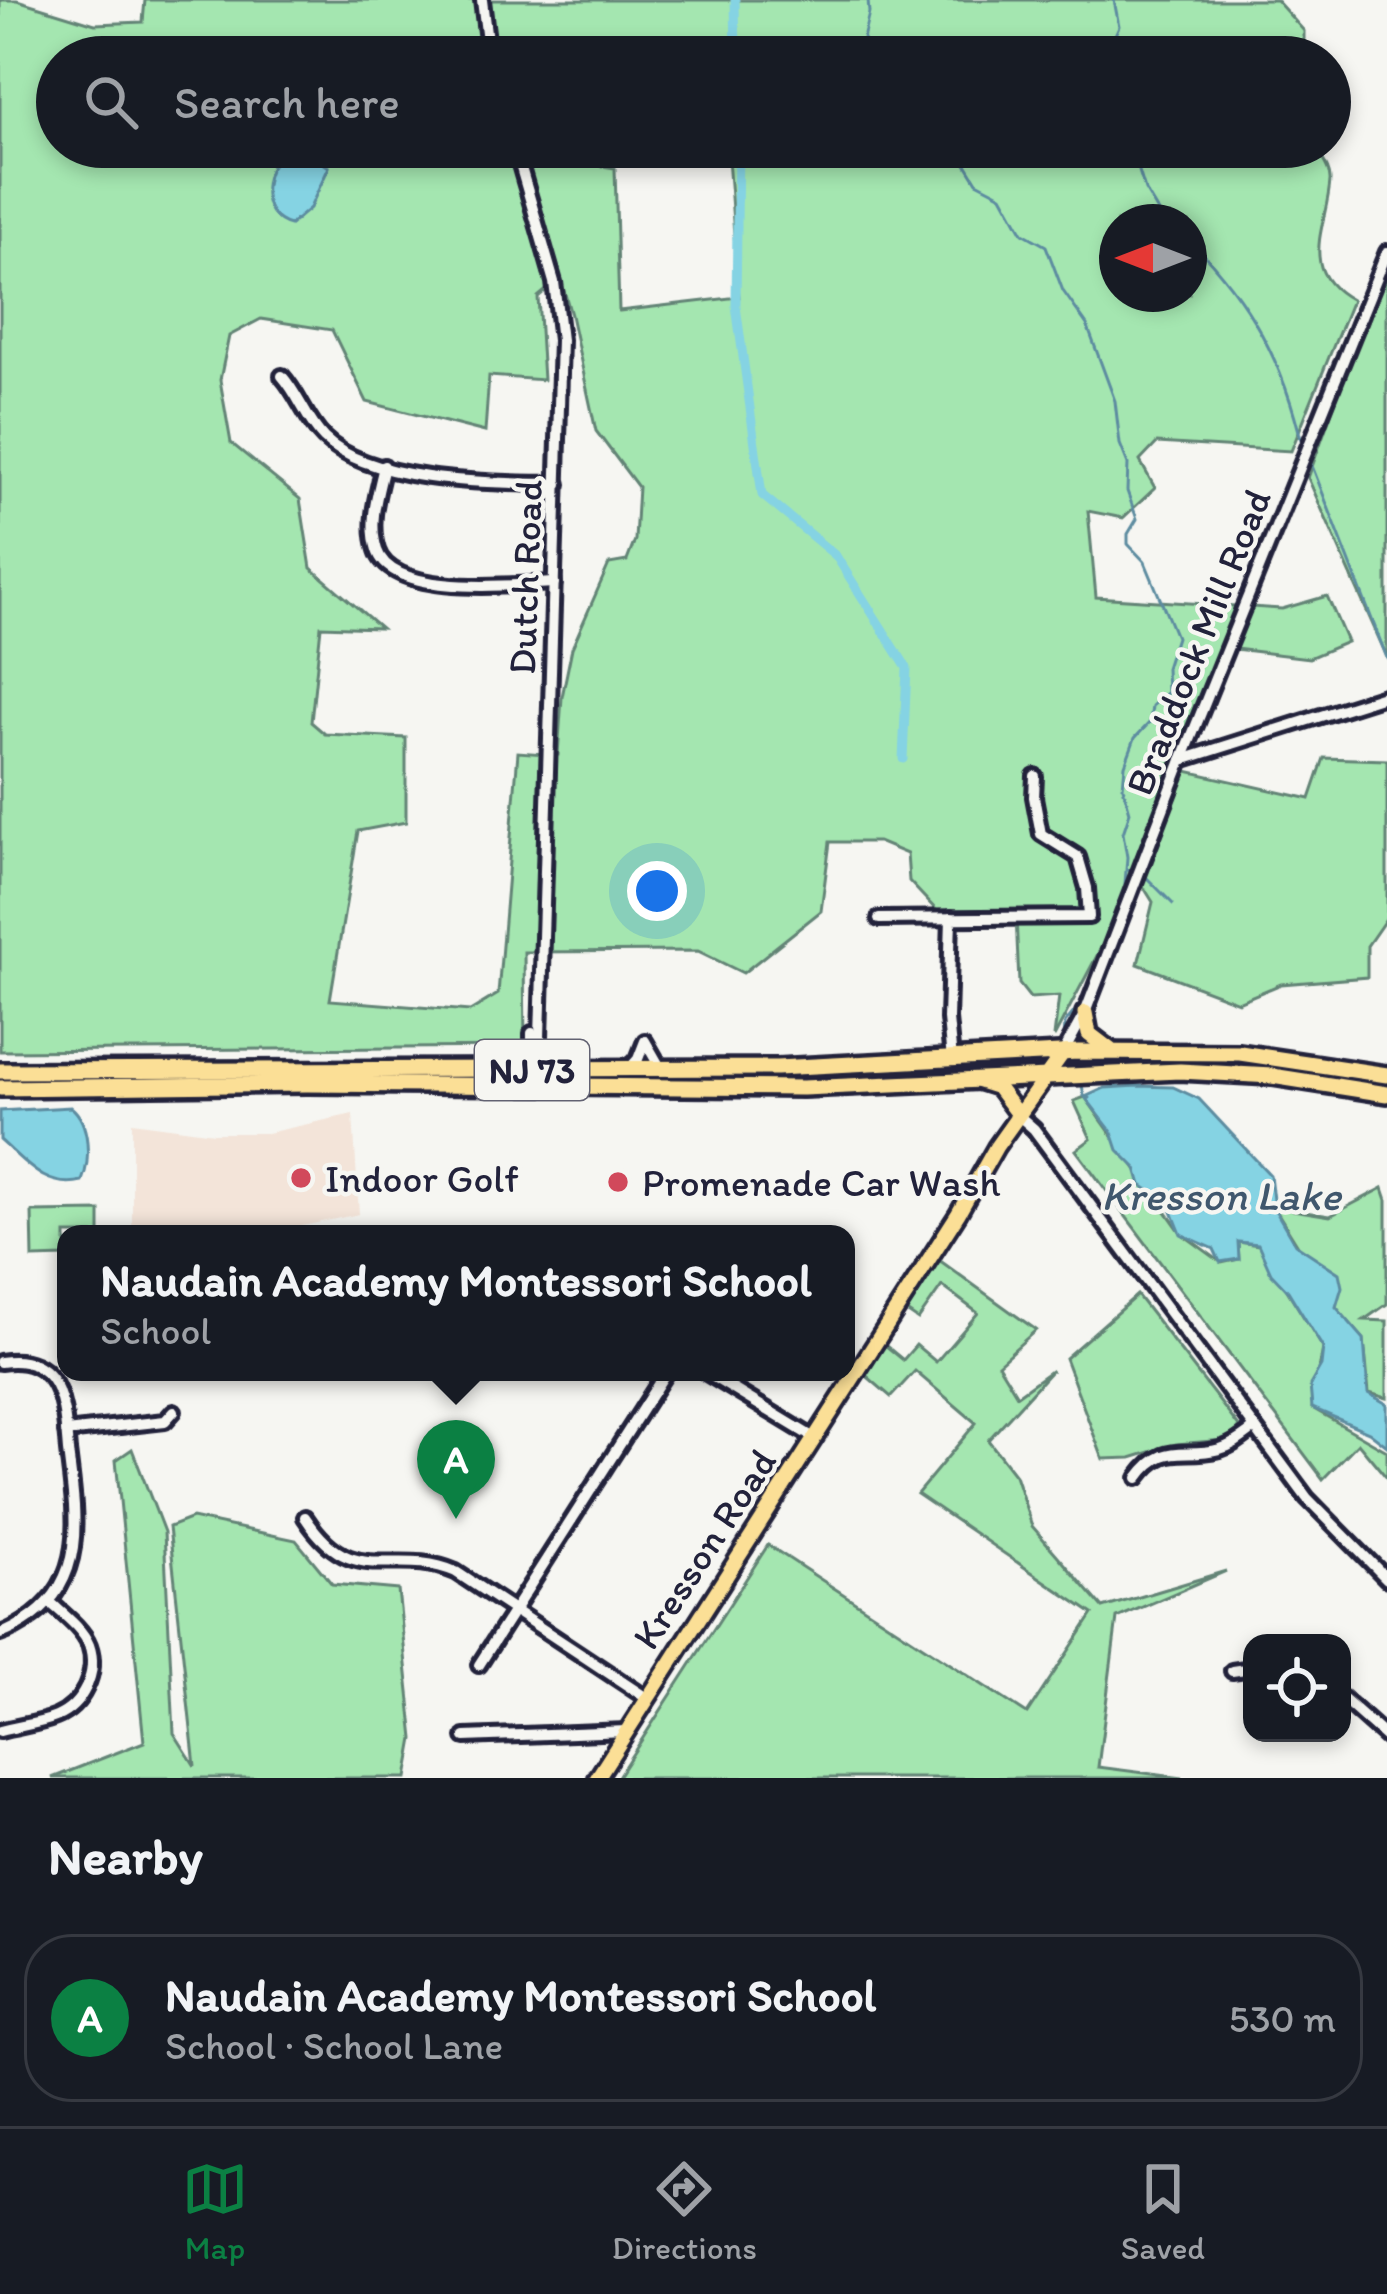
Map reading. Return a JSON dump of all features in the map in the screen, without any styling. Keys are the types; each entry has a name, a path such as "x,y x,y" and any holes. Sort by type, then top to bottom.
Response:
{"highway":[{"path":"1085,1013 1091,1037 1118,1054"},
{"name":"NJ 73","path":"0,1071 662,1069 1064,1053 1240,1053 1387,1075"},
{"path":"494,1086 504,1079 528,1079 539,1070"},
{"name":"NJ 73","path":"0,1088 803,1088 1210,1071 1387,1094"}],"main road":[{"name":"Kresson Road","path":"855,1373 1018,1115 1064,1053"},
{"path":"975,1079 998,1089 1018,1115"},
{"name":"Kresson Road","path":"596,1778 850,1381"}],"street":[{"path":"482,0 486,36"},
{"name":"Dutch Road","path":"520,168 558,302 561,380 539,1070"},
{"name":"Braddock Mill Road","path":"1064,1053 1085,1013 1181,760 1387,252"},
{"path":"283,376 326,440 359,459 455,480 558,484"},
{"path":"384,466 374,528 381,559 394,572 414,580 450,584 554,583"},
{"path":"1181,760 1387,695"},
{"path":"879,919 1089,917 1088,888 1078,856 1041,834 1035,776"},
{"path":"951,918 948,1019 952,1060"},
{"name":"Dutch Road","path":"518,1070 532,1046 532,1025 539,1014"},
{"path":"628,1069 645,1040 662,1069"},
{"path":"1018,1115 1034,1129 1307,1498 1387,1579"},
{"path":"0,1362 26,1361 51,1378 59,1393 76,1527 73,1558 51,1603 0,1634"},
{"path":"478,1665 660,1381"},
{"path":"720,1381 814,1438"},
{"path":"66,1432 165,1421 174,1411"},
{"path":"1138,1478 1161,1455 1223,1448 1256,1428"},
{"path":"305,1517 339,1555 370,1563 443,1567 647,1699"},
{"path":"0,1731 56,1717 74,1706 88,1681 89,1644 51,1603"},
{"path":"1232,1670 1243,1669"},
{"path":"1351,1705 1387,1738"},
{"path":"465,1737 627,1731"}],"shaded area":[{"path":"353,1114 359,1214 307,1225 132,1225 132,1122 214,1133 267,1133"}],"green space":[{"path":"0,0 17,0 95,24 143,22 145,0 1276,0 1304,36 36,36 36,168 523,168 550,287 538,297 543,380 489,376 485,432 367,402 332,330 261,319 229,336 220,380 231,443 300,499 311,568 381,628 321,626 311,722 325,734 406,738 406,822 358,831 330,1000 470,1011 498,994 518,752 558,755 572,648 609,564 627,561 635,540 638,487 596,431 571,315 529,168 615,168 619,311 739,297 729,168 1327,168 1330,177 1320,261 1335,288 1352,300 1291,451 1157,443 1140,461 1155,488 1123,518 1088,511 1096,597 1282,609 1327,596 1347,642 1309,658 1226,648 1178,769 1310,799 1324,758 1387,760 1387,917 1367,946 1367,977 1281,984 1238,1002 1138,964 1153,902 1138,878 1054,1037 1059,996 1030,998 1019,984 1016,916 939,913 909,881 907,854 878,842 830,842 821,911 743,973 698,951 524,952 525,1047 0,1051"},
{"path":"1387,279 1387,657 1308,478 1376,288"},
{"path":"1085,1097 1182,1234 1222,1263 1239,1259 1238,1242 1259,1245 1323,1348 1312,1408 1387,1451 1387,1478 1358,1443 1323,1479 1076,1150 1091,1139 1074,1101"},
{"path":"1383,1188 1387,1304 1364,1320 1387,1321 1387,1398 1369,1393 1364,1339 1336,1307 1274,1207 1330,1216"},
{"path":"100,1211 100,1225 57,1225 57,1257 33,1258 32,1212"},
{"path":"939,1260 1036,1330 998,1364 1017,1395 1052,1370 988,1440 1015,1475 1032,1526 1103,1608 1226,1571 1117,1618 1098,1767 1183,1778 617,1778 768,1545 1027,1714 1093,1614 917,1494 976,1423 915,1371 891,1397 862,1372 885,1345 903,1360 916,1345 936,1362 978,1313 942,1286 918,1320 902,1309"},
{"path":"1137,1295 1240,1428 1225,1440 1103,1459 1065,1358"},
{"path":"132,1449 164,1532 174,1733 195,1766 169,1527 192,1518 296,1540 332,1584 398,1590 414,1739 407,1778 52,1778 144,1742 116,1460"}],"water":[{"path":"329,168 310,208 290,225 279,220 267,203 270,170"},
{"name":"Kresson Lake","path":"1173,1087 1199,1099 1270,1175 1274,1208 1295,1244 1339,1273 1342,1287 1336,1307 1364,1339 1368,1393 1387,1404 1387,1446 1369,1432 1312,1408 1310,1385 1321,1366 1323,1348 1288,1291 1271,1273 1258,1244 1238,1242 1239,1259 1220,1262 1214,1249 1181,1234 1169,1204 1141,1185 1136,1168 1118,1150 1112,1132 1085,1097 1105,1088"},
{"path":"71,1107 82,1122 87,1142 82,1181 47,1178 0,1140 0,1111"}],"waterway":[{"path":"735,0 736,36"},
{"path":"864,36 868,0"},
{"path":"1114,0 1119,26 1114,36"},
{"path":"738,168 736,306 762,495 836,556 907,668 903,759"},
{"path":"968,168 977,182 1002,195 1023,233 1046,246 1063,291 1087,325 1115,401 1120,444 1128,464 1127,491 1137,519 1128,544 1145,562 1176,637 1166,668 1167,693 1152,706 1150,722 1135,738 1125,765 1123,787 1130,812 1123,833 1127,857 1124,897"},
{"path":"1139,168 1153,204"},
{"path":"1207,258 1262,335 1286,388 1303,448"},
{"path":"1309,458 1387,658"},
{"path":"1128,870 1146,877 1173,904"},
{"path":"1064,1039 1065,1023 1079,1006 1112,928"},
{"path":"1082,1085 1089,1098"}],"place":[{"name":"Indoor Golf","path":"301,1178"},
{"name":"Promenade Car Wash","path":"618,1182"},
{"name":"Naudain Academy Montessori School","path":"456,1519"}]}
